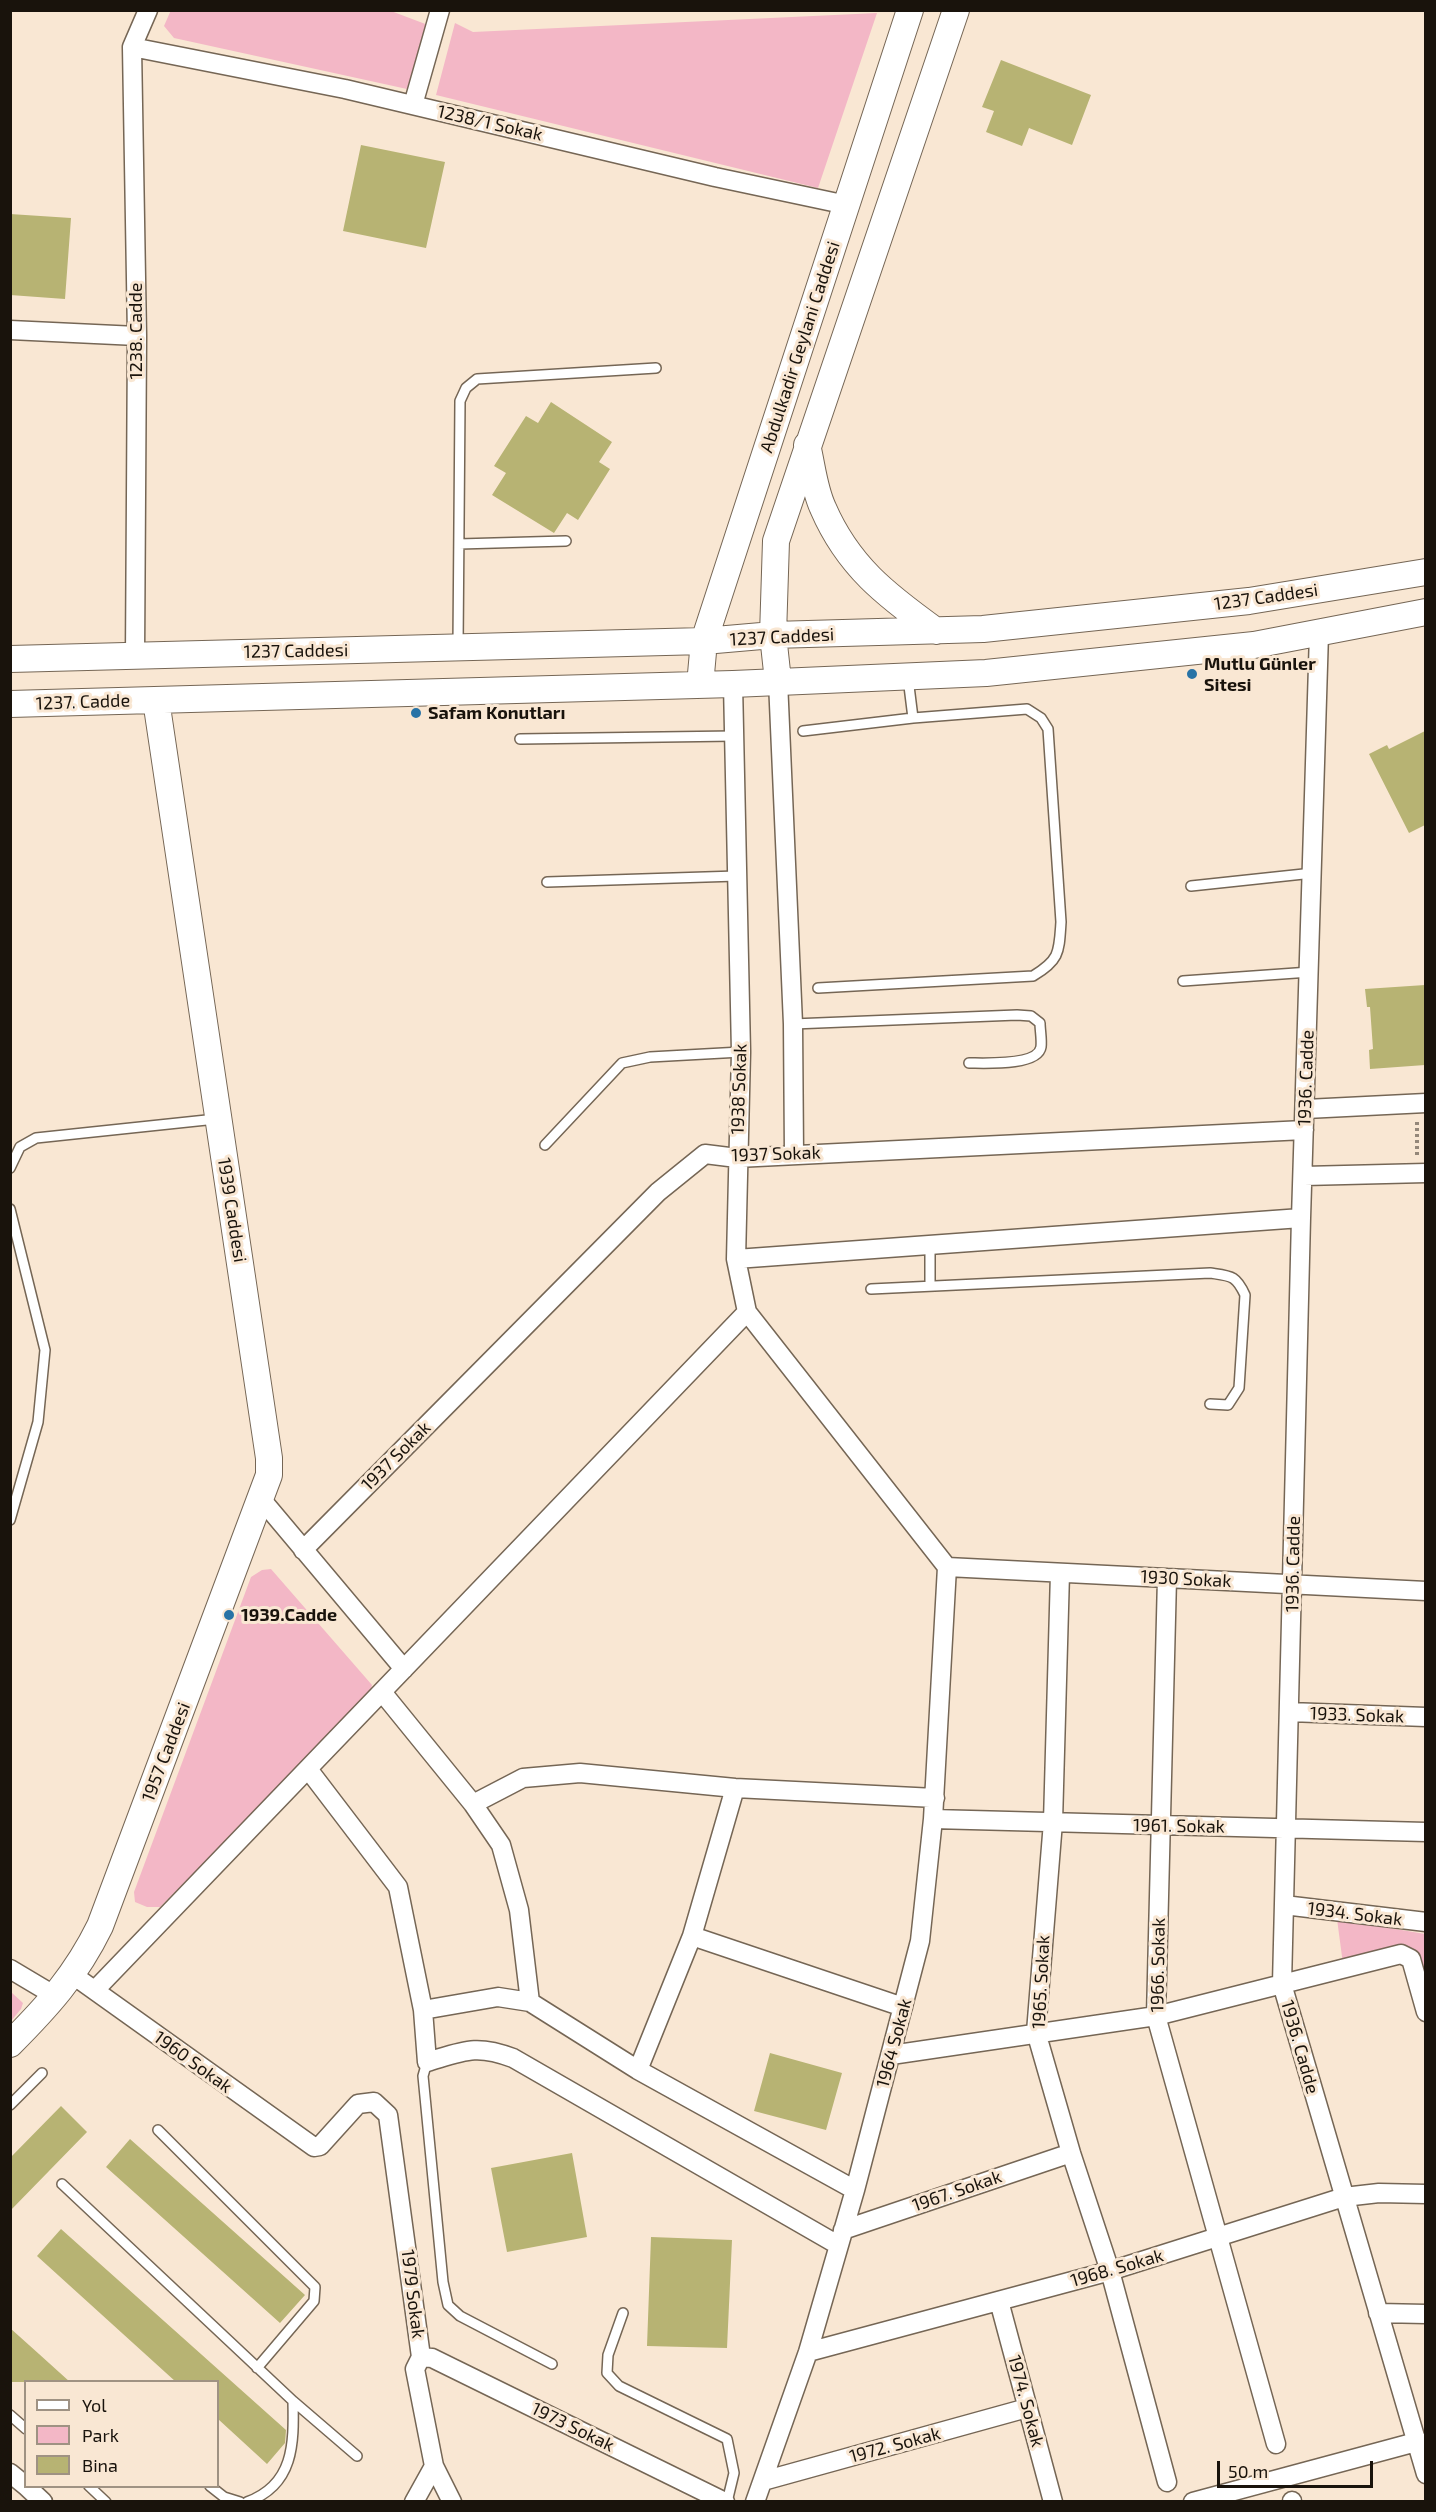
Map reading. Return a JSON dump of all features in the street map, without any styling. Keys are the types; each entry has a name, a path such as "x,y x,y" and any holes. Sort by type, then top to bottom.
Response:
{"street":[{"name":"1238. Cadde","path":"135,654 137,336 132,47 148,10"},
{"path":"413,105 441,10"},
{"name":"Abdulkadir Geylani Caddesi","path":"700,685 704,641 910,10"},
{"name":"Abdulkadir Geylani Caddesi","path":"778,681 773,635 776,541 956,10"},
{"name":"1238/1 Sokak","path":"132,47 413,105 715,177 847,205"},
{"path":"10,330 137,336"},
{"path":"807,445 822,506 848,556 890,598 936,631"},
{"name":"1237 Caddesi","path":"135,654 704,641 773,635 983,629 1249,602 1425,572"},
{"path":"156,700 734,684 986,673 1254,645 1425,612"},
{"name":"1936. Cadde","path":"1319,633 1301,1218 1282,1984 1378,2313 1421,2443 1425,2474"},
{"path":"10,659 135,654"},
{"path":"778,681 793,1024 794,1155"},
{"name":"1938 Sokak","path":"734,684 741,1052 736,1158 736,1260 747,1312 947,1567"},
{"name":"1237. Cadde","path":"10,704 156,700"},
{"name":"1939 Caddesi","path":"156,700 269,1458 269,1475 262,1500"},
{"path":"1306,1109 1422,1103"},
{"name":"1937 Sokak","path":"303,1550 658,1192 705,1154 736,1158 1304,1130"},
{"path":"1304,1176 1421,1174"},
{"path":"736,1260 1301,1218"},
{"path":"94,1990 747,1312"},
{"path":"262,1500 404,1669"},
{"name":"1957 Caddesi","path":"10,2044 57,1997 73,1975 100,1926 262,1500"},
{"name":"1930 Sokak","path":"947,1567 1425,1591"},
{"name":"1964 Sokak","path":"754,2502 808,2352 855,2190 920,1941 935,1798 947,1567"},
{"name":"1965. Sokak","path":"1060,1573 1053,1822 1036,2032 1071,2153 1110,2271 1167,2482"},
{"name":"1966. Sokak","path":"1167,1578 1156,2016 1276,2444"},
{"path":"382,1692 473,1804 501,1845 519,1910 530,2002"},
{"name":"1933. Sokak","path":"1289,1712 1425,1717"},
{"path":"308,1769 398,1887 423,2010 427,2062 469,2049 490,2049 513,2058 841,2238"},
{"path":"473,1804 524,1778 580,1773 735,1788 935,1798"},
{"path":"638,2070 692,1936 735,1788"},
{"name":"1961. Sokak","path":"933,1819 1425,1832"},
{"name":"1934. Sokak","path":"1284,1905 1425,1922"},
{"path":"692,1936 903,2007"},
{"path":"891,2055 1156,2016 1401,1954 1411,1959 1425,2012"},
{"path":"10,1969 57,1997"},
{"name":"1960 Sokak","path":"73,1975 314,2147 320,2146 358,2104 374,2102 388,2115"},
{"path":"423,2010 498,1997 530,2002 638,2070 855,2190"},
{"name":"1979 Sokak","path":"388,2115 421,2357 415,2369 434,2466 452,2502"},
{"name":"1967. Sokak","path":"841,2238 1071,2153"},
{"name":"1968. Sokak","path":"808,2352 1110,2271 1344,2197 1379,2193 1425,2194"},
{"name":"1974. Sokak","path":"999,2301 1053,2502"},
{"path":"1378,2313 1425,2314"},
{"name":"1973 Sokak","path":"421,2357 432,2358 726,2502"},
{"name":"1972. Sokak","path":"763,2481 1027,2408"},
{"path":"1192,2502 1421,2443"},
{"path":"414,2502 434,2466"},
{"path":"10,2473 24,2484"}],"lane":[{"path":"458,647 460,400 466,388 477,379 656,368"},
{"path":"459,544 566,541"},
{"path":"908,676 913,718"},
{"path":"803,731 913,718 1027,709 1041,718 1048,729 1061,922 1059,953 1047,967 1033,976 818,988"},
{"path":"520,739 734,736"},
{"path":"1191,886 1312,873"},
{"path":"547,882 737,876"},
{"path":"1183,981 1310,972"},
{"path":"793,1024 1017,1016 1031,1016 1040,1023 1041,1049 1036,1057 1023,1061 969,1063"},
{"path":"545,1144 622,1063 650,1057 741,1052"},
{"path":"10,1168 20,1147 36,1138 218,1119"},
{"path":"10,1209 45,1350 38,1422 10,1520"},
{"path":"930,1245 930,1286"},
{"path":"871,1289 1210,1273 1228,1275 1239,1281 1245,1295 1239,1388 1228,1405 1210,1404"},
{"path":"427,2062 423,2076 442,2282 448,2304 460,2316 552,2364"},
{"path":"10,2105 42,2073"},
{"path":"158,2130 315,2287 314,2301 258,2368"},
{"path":"62,2184 294,2402 357,2456"},
{"path":"623,2313 608,2355 607,2373 619,2386 727,2439 734,2473 726,2502"},
{"path":"247,2502 263,2496 276,2484 287,2466 292,2447 294,2402"},
{"path":"10,2415 24,2427"},
{"path":"90,2488 106,2502"},
{"path":"211,2488 224,2497 240,2502"}],"path":[{"path":"1421,1174 1422,1103"}],"green space":[{"path":"171,10 391,11 428,25 407,89 174,38 164,26"},
{"path":"877,13 818,188 436,95 455,23 473,32"},
{"path":"271,1569 372,1685 368,1699 160,1907 147,1907 135,1902 134,1892 251,1577 262,1570"},
{"path":"1337,1919 1425,1934 1425,1975 1419,1955 1412,1950 1343,1964"},
{"path":"11,1992 23,2003 11,2021"}],"building":[{"path":"1001,60 1091,95 1072,145 1029,128 1022,146 986,132 994,111 982,107"},
{"path":"361,145 445,162 426,248 343,231"},
{"path":"10,214 71,218 65,299 10,295"},
{"path":"551,402 612,442 599,462 610,469 578,520 567,513 554,533 492,495 506,473 494,466 526,416 538,423"},
{"path":"1425,731 1425,825 1409,833 1369,754 1387,745 1389,749"},
{"path":"1425,985 1425,1065 1370,1069 1369,1050 1373,1049 1370,1007 1367,1007 1365,989"},
{"path":"770,2053 842,2073 826,2130 754,2111"},
{"path":"61,2106 87,2132 10,2211 10,2158"},
{"path":"130,2139 305,2295 280,2323 106,2167"},
{"path":"572,2153 587,2237 507,2252 491,2168"},
{"path":"61,2229 286,2430 285,2443 267,2464 219,2420 219,2380 174,2380 37,2256"},
{"path":"651,2237 732,2240 727,2348 647,2346"},
{"path":"10,2328 68,2380 24,2380 24,2382 10,2382"}],"place":[{"name":"Mutlu Günler Sitesi","path":"1192,674"},
{"name":"Safam Konutları","path":"416,713"},
{"name":"1939.Cadde","path":"229,1615"}]}
